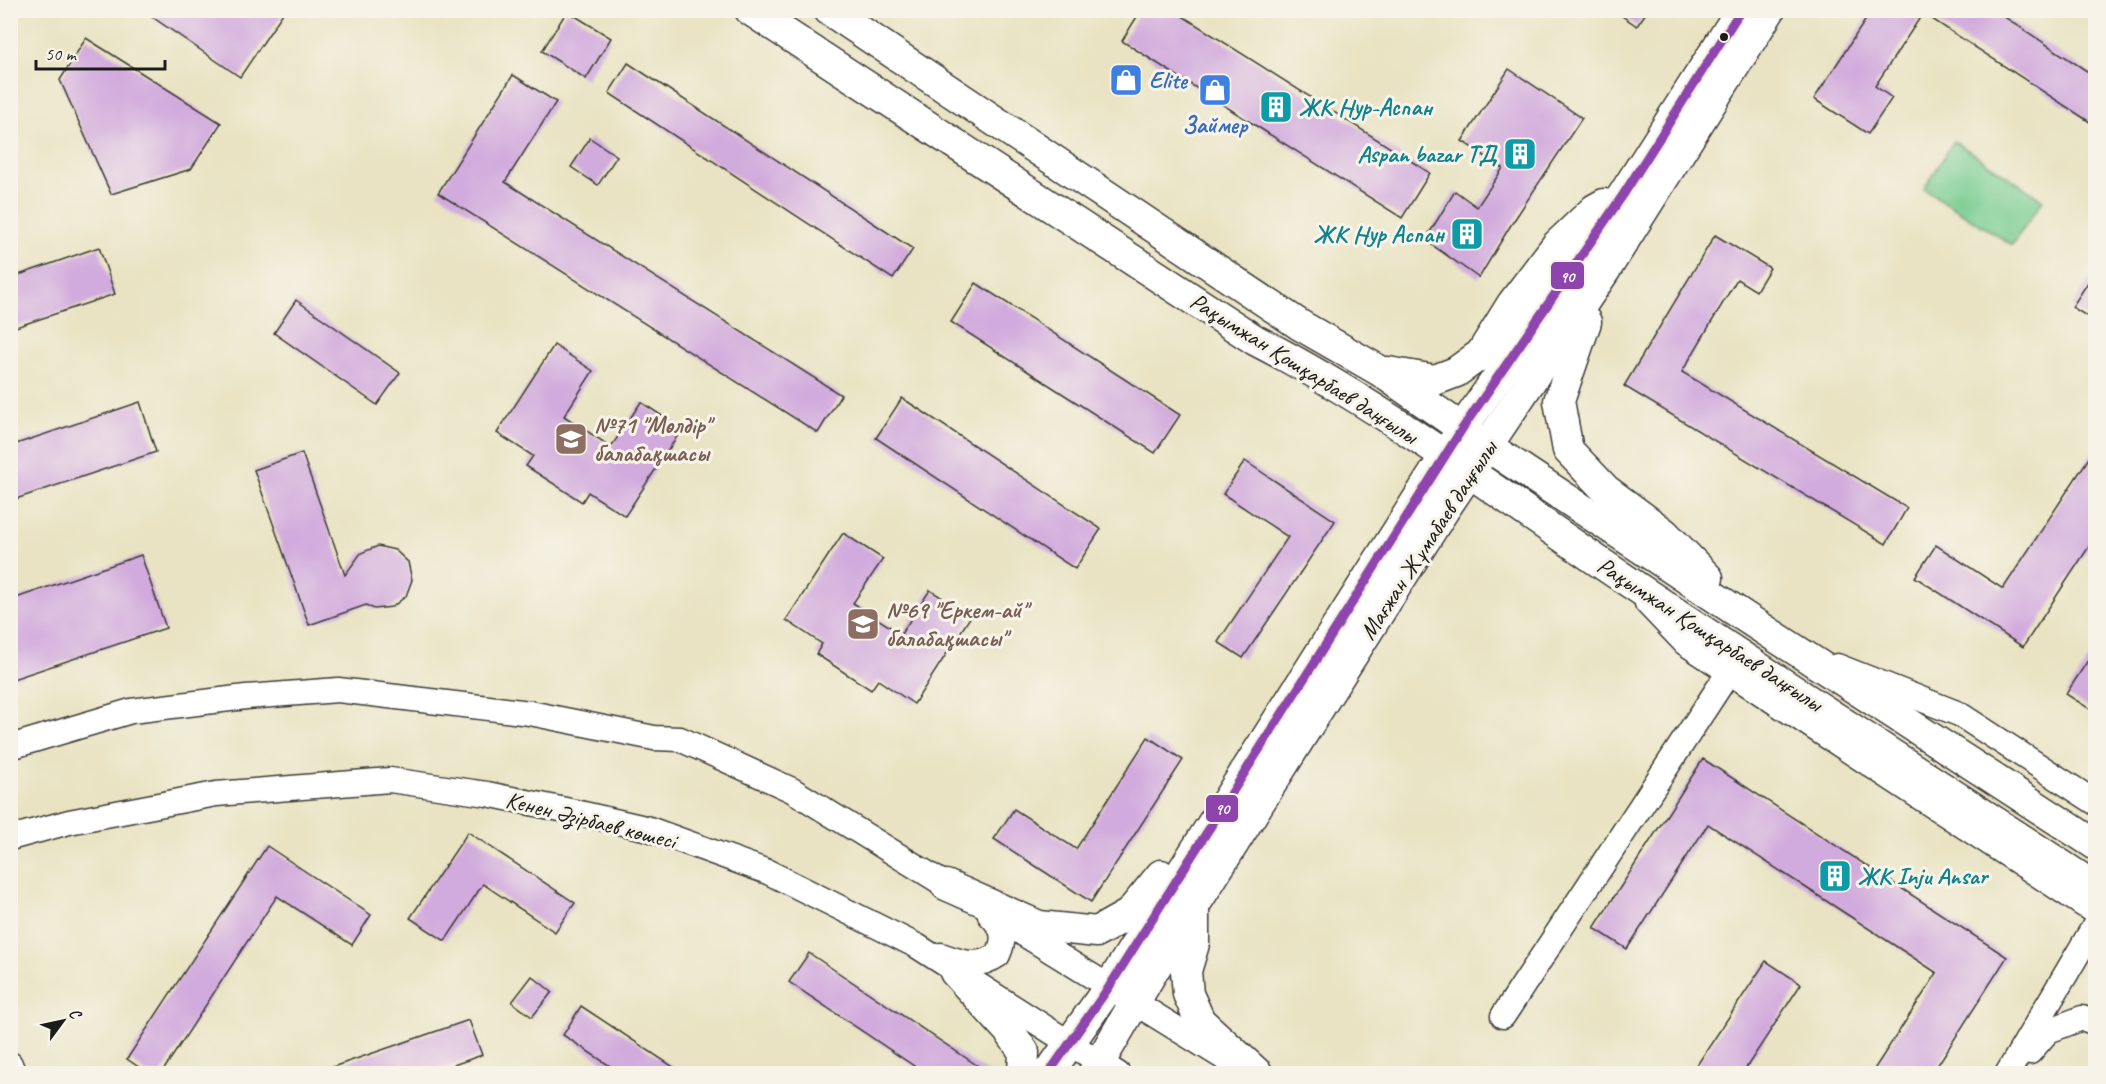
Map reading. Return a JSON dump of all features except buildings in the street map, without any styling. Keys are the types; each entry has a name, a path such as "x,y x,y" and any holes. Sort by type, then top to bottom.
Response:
{"main road":[{"name":"Рақымжан Қошқарбаев даңғылы","path":"750,10 1255,340 1298,362 1457,464 1622,577 2096,888"},
{"name":"Рақымжан Қошқарбаев даңғылы","path":"829,10 1300,326 1380,371 1487,446 1748,619 2096,845"},
{"name":"Мағжан Жұмабаев даңғылы","path":"1104,1070 1150,976 1194,908 1457,464 1462,429 1623,195 1741,10"},
{"name":"Мағжан Жұмабаев даңғылы","path":"1048,1074 1109,987 1238,784 1457,464 1487,446 1511,413 1606,269 1770,10"},
{"path":"1380,371 1435,380 1456,372 1481,354 1512,304 1556,246 1595,209 1623,195"},
{"path":"1606,269 1559,401 1569,450 1606,490 1664,533 1748,619"},
{"path":"1487,393 1490,401 1498,410 1511,413"},
{"path":"946,885 1039,926 1097,932 1129,914 1202,823 1238,784"},
{"path":"1194,908 1194,944 1186,970 1188,994 1200,1021 1258,1074"},
{"path":"955,972 1009,1031 1024,1052 1023,1074"}],"street":[{"path":"1622,577 1685,643 2096,914"},
{"path":"1795,650 1959,714 2096,803"},
{"path":"1503,1016 1729,672"},
{"path":"10,747 130,711 326,691 441,701 530,713 654,738 680,739 792,790 1249,1074"},
{"name":"Кенен Әзірбаев көшесі","path":"10,838 69,822 216,794 390,780 487,794 649,829 768,872 917,946 955,972 1069,1041 1104,1070"},
{"path":"917,946 962,963 980,964 991,960 998,955 1004,937 1001,926 983,908"},
{"path":"2009,1074 2096,923"},
{"path":"2009,1074 2048,1031 2082,1018 2096,1023"},
{"path":"10,1064 14,1074"}],"green space":[{"path":"1954,141 2043,200 2012,245 1924,189"}],"transit line":[{"name":"90","path":"1048,1074 1109,987 1462,429 1623,195 1741,10"}],"place":[{"name":"Elite","path":"1126,80"},
{"name":"Займер","path":"1215,90"},
{"name":"ЖК Нур-Аспан","path":"1276,107"},
{"name":"Aspan bazar ТД","path":"1520,154"},
{"name":"ЖК Нур Аспан","path":"1467,234"},
{"name":"№71 \"Мөлдір\" балабақшасы","path":"571,439"},
{"name":"№69 \"Еркем-ай\" балабақшасы\"","path":"863,624"},
{"name":"ЖК Inju Ansar","path":"1835,876"}]}
